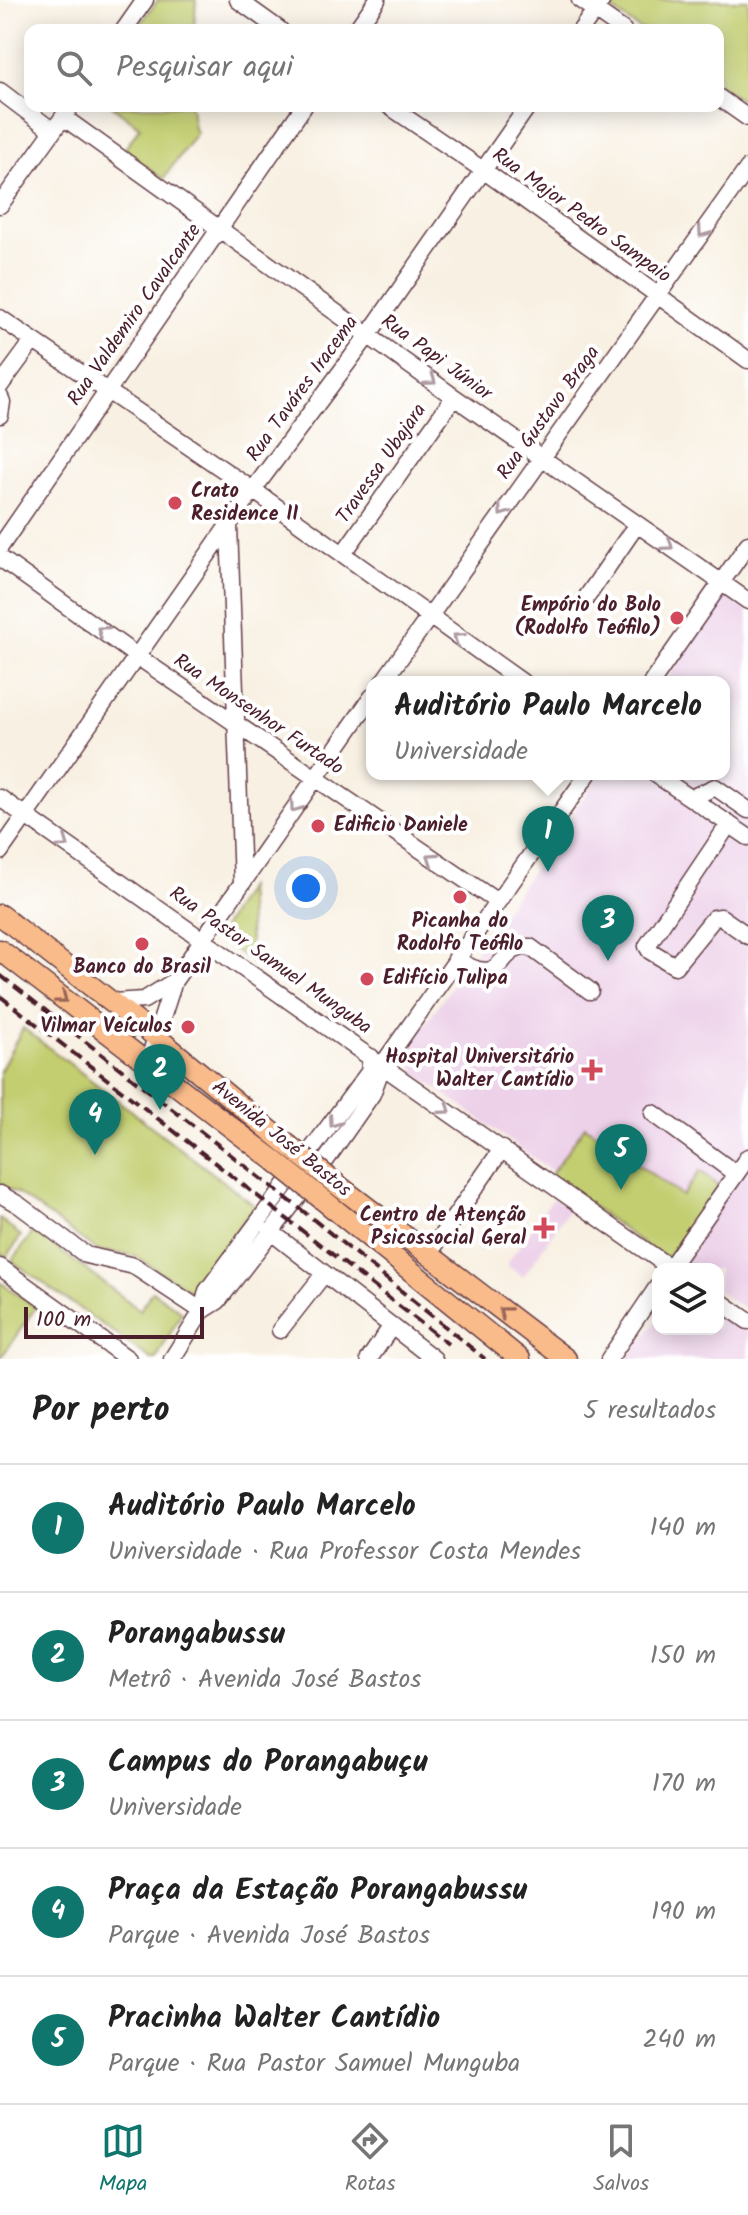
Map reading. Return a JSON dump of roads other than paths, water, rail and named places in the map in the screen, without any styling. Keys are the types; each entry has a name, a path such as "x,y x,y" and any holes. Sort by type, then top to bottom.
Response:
{"main road":[{"name":"Avenida José Bastos","path":"0,915 113,1002 335,1183 566,1359"},
{"name":"Avenida José Bastos","path":"0,950 275,1161 520,1359"}],"street":[{"path":"128,24 145,0"},
{"path":"238,0 272,24"},
{"path":"360,24 377,0"},
{"path":"580,0 598,5 617,24"},
{"path":"585,24 598,5"},
{"name":"Rua Papi Júnior","path":"0,91 24,101"},
{"path":"724,101 748,118"},
{"name":"Rua Valdemiro Cavalcante","path":"0,547 300,112"},
{"name":"Rua Major Pedro Sampaio","path":"398,112 658,296 745,351"},
{"name":"Rua Taváres Iracema","path":"0,852 253,490 369,334 524,112"},
{"path":"0,205 62,118"},
{"name":"Rua Papi Júnior","path":"62,118 454,397 748,601"},
{"name":"Rua Gustavo Braga","path":"387,676 748,168"},
{"path":"0,318 253,490 513,676"},
{"path":"0,386 33,341"},
{"path":"0,397 0,415"},
{"name":"Travessa Ubajara","path":"343,554 454,397"},
{"path":"584,601 637,524"},
{"path":"229,526 242,883"},
{"path":"656,676 748,544"},
{"name":"Rua Monsenhor Furtado","path":"0,558 138,657 496,901"},
{"path":"147,1065 174,981 366,706"},
{"path":"172,1359 202,1311 207,1291 377,1060 456,959 584,780"},
{"path":"664,780 748,837"},
{"path":"691,798 715,787 748,810"},
{"name":"Rua Pastor Samuel Munguba","path":"0,798 663,1263"},
{"path":"729,824 648,943 648,949 672,966 677,966 716,917 721,917 748,936"},
{"path":"456,959 473,970 484,972 495,969 517,948 530,947 590,991"},
{"path":"113,1002 144,1000 174,981"},
{"path":"202,1311 218,1301 324,1163 372,1094 377,1060"},
{"path":"653,1113 736,1174"},
{"path":"428,1255 502,1149"},
{"path":"675,1263 748,1157"},
{"path":"0,1194 86,1255 134,1266 202,1311"},
{"path":"270,1231 434,1359"},
{"path":"0,1267 128,1359"},
{"path":"280,1330 324,1274"},
{"path":"609,1359 652,1295"},
{"path":"724,1304 748,1321"},
{"path":"369,1359 391,1327"}],"railway":[{"path":"0,975 303,1211 485,1359"},
{"path":"0,996 448,1344"}],"place":[{"name":"Crato Residence II","path":"175,503"},
{"name":"Empório do Bolo (Rodolfo Teófilo)","path":"677,618"},
{"name":"Edificio Daniele","path":"318,826"},
{"name":"Auditório Paulo Marcelo","path":"548,872"},
{"name":"Picanha do Rodolfo Teófilo","path":"460,897"},
{"name":"Banco do Brasil","path":"142,944"},
{"name":"Campus do Porangabuçu","path":"608,961"},
{"name":"Edifício Tulipa","path":"367,979"},
{"name":"Vilmar Veículos","path":"188,1027"},
{"name":"Hospital Universitário Walter Cantídio","path":"592,1070"},
{"name":"Porangabussu","path":"160,1110"},
{"name":"Praça da Estação Porangabussu","path":"95,1155"},
{"name":"Pracinha Walter Cantídio","path":"621,1190"},
{"name":"Centro de Atenção Psicossocial Geral","path":"544,1228"}]}
